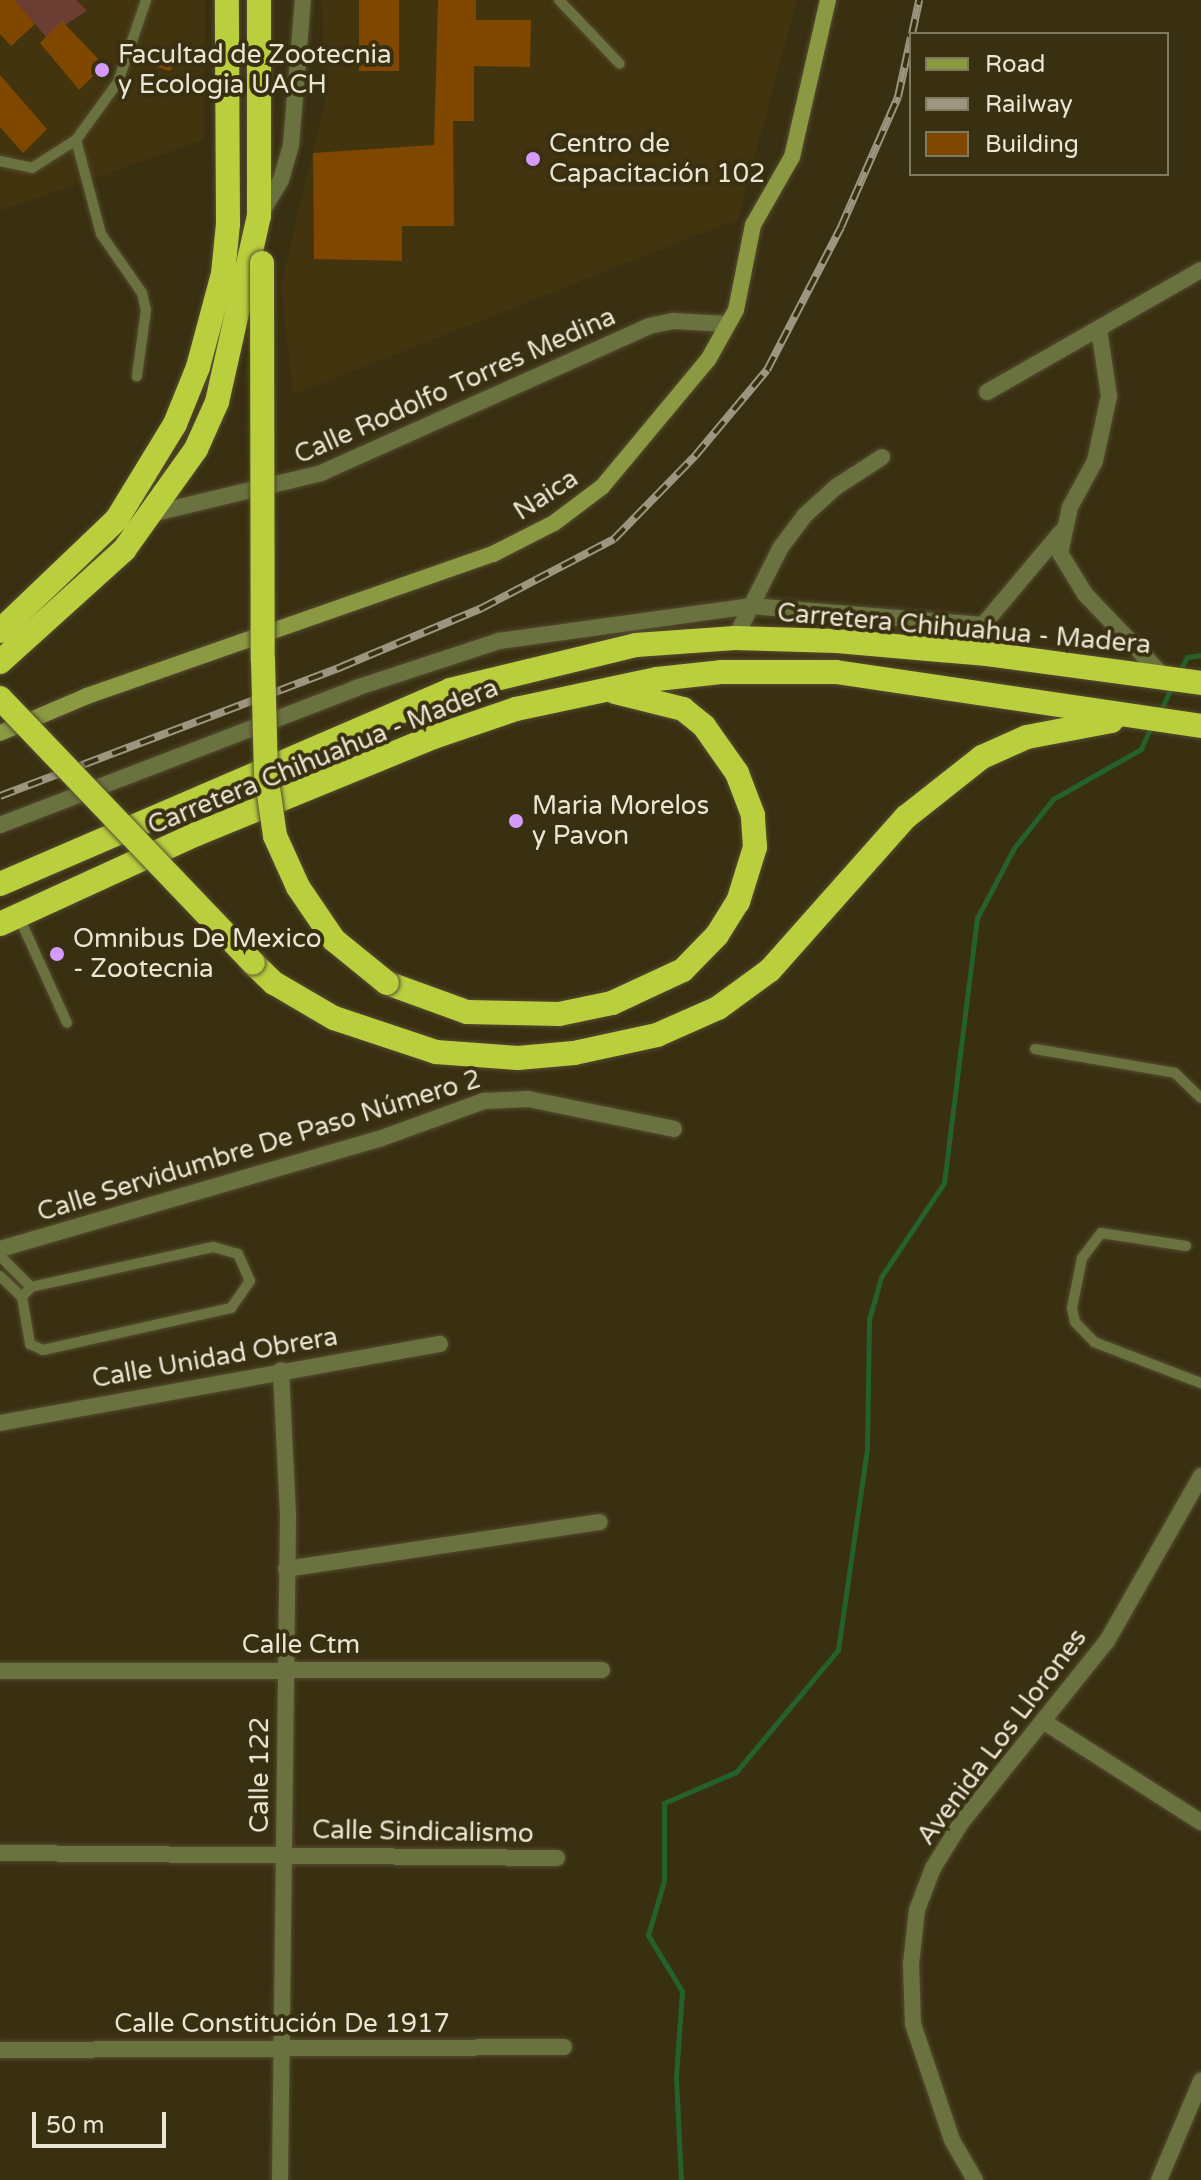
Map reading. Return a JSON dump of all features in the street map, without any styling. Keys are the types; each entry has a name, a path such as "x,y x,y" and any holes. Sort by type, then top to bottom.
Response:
{"highway":[{"path":"0,631 117,519 158,456 198,367 223,274 228,224 227,0"},
{"path":"259,0 258,224 262,263 266,774 275,836 298,887 334,940 387,983 430,1003 467,1012 559,1014 612,1003 683,970 717,935 738,902 755,847 753,815 737,773 704,726 683,709 609,690"},
{"path":"0,662 89,585 155,513 196,449 217,402 258,224"},
{"name":"Carretera Chihuahua - Madera","path":"0,884 450,690 636,645 735,638 987,654 1179,679"},
{"name":"Carretera Chihuahua - Madera","path":"9,919 434,737 516,709 609,690 721,672 836,672 1201,726"},
{"path":"0,698 274,983 334,1018 436,1052 518,1058 574,1053 657,1035 718,1008 770,970 906,817 982,757 1027,737 1151,719"}],"street":[{"path":"258,224 281,180 291,145 303,0"},
{"name":"Naica","path":"0,733 87,696 493,554 554,523 632,456 708,360 727,324 741,291 753,225 792,157 828,0"},
{"path":"987,392 1201,270"},
{"name":"Calle Rodolfo Torres Medina","path":"155,513 321,473 649,326 673,321 727,324"},
{"path":"0,825 356,688 499,641 751,606 983,625 1061,532 1095,461 1109,396 1099,329"},
{"path":"735,638 804,516 836,487 882,457"},
{"path":"1061,532 1060,553 1072,578 1179,679"},
{"name":"Calle Servidumbre De Paso Número 2","path":"0,1249 379,1139 463,1106 494,1099 528,1099 674,1129"},
{"name":"Calle Unidad Obrera","path":"0,1423 281,1370 440,1344"},
{"name":"Calle 122","path":"280,2180 286,1569 281,1370"},
{"name":"Avenida Los Llorones","path":"975,2180 941,2113 913,2024 911,1964 917,1910 933,1868 961,1823 1046,1723 1107,1641 1201,1476"},
{"path":"286,1569 599,1522"},
{"name":"Calle Ctm","path":"0,1671 285,1668 602,1670"},
{"path":"1046,1723 1201,1822"},
{"name":"Calle Sindicalismo","path":"0,1853 557,1858"},
{"name":"Calle Constitución De 1917","path":"0,2050 564,2047"},
{"path":"1159,2180 1201,2081"}],"lane":[{"path":"0,161 32,168 76,140 118,82 146,0"},
{"path":"559,0 620,64"},
{"path":"76,140 101,234 142,293 146,310 137,376"},
{"path":"9,919 67,1023"},
{"path":"1035,1049 1175,1073 1187,1079 1201,1098"},
{"path":"1186,1246 1101,1233 1082,1258 1072,1308 1075,1322 1094,1342 1201,1383"},
{"path":"0,1276 22,1297 30,1344 43,1350 231,1308 250,1281 238,1254 213,1247 31,1287 22,1297"},
{"path":"0,1256 31,1287"}],"shaded area":[{"name":"Facultad de Zootecnia y Ecologia UACH","path":"0,0 205,0 204,140 0,211"},
{"path":"15,0 76,0 87,11 46,37"},
{"name":"Centro de Capacitación 102","path":"322,0 797,0 738,219 293,395 281,285 325,100"}],"building":[{"path":"0,0 15,0 35,24 11,46 0,34"},
{"path":"359,0 399,0 399,71 359,71"},
{"path":"438,0 476,0 476,20 531,20 530,67 474,66 474,121 453,121 454,226 402,226 402,261 314,259 313,153 434,145"},
{"path":"62,21 104,65 79,90 40,43"},
{"path":"160,49 178,56 170,71 151,65"},
{"path":"0,75 47,129 23,153 0,127"}],"waterway":[{"path":"1179,672 1187,657 1201,655"},
{"path":"1160,711 1171,688"},
{"path":"681,2180 676,2077 682,1991 648,1935 664,1881 664,1803 736,1772 838,1650 867,1449 869,1320 881,1277 944,1183 977,918 1014,848 1053,799 1141,749 1151,727"}],"railway":[{"path":"912,32 919,0"},
{"path":"0,796 341,667 482,608 614,539 695,456 767,370 841,227 898,97 909,46"}],"place":[{"name":"Facultad de Zootecnia y Ecologia UACH","path":"102,70"},
{"name":"Centro de Capacitación 102","path":"533,159"},
{"name":"Maria Morelos y Pavon","path":"516,821"},
{"name":"Omnibus De Mexico - Zootecnia","path":"57,954"}]}
